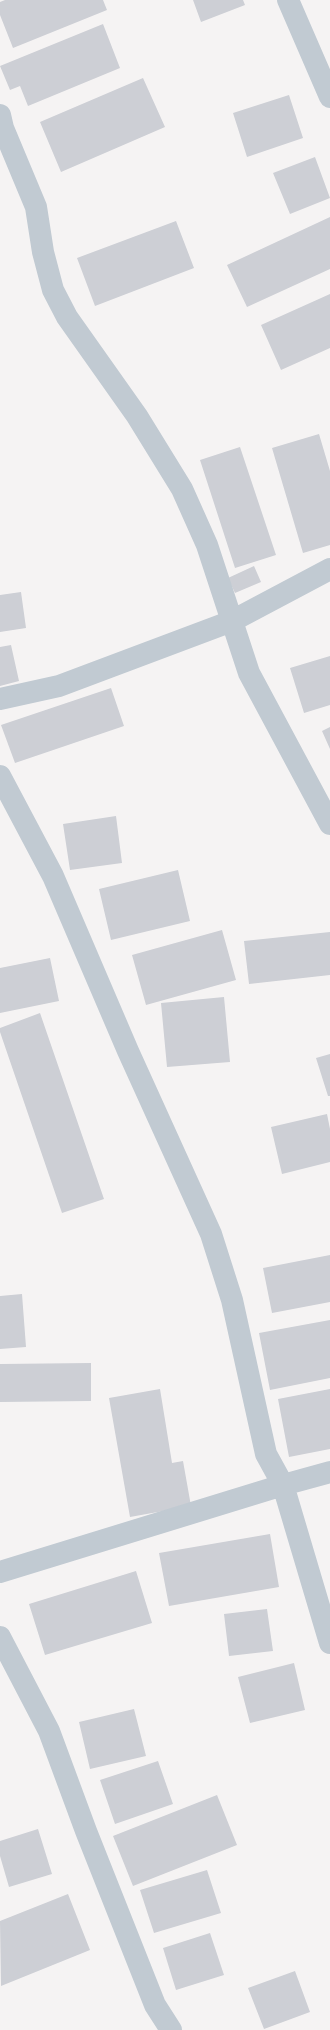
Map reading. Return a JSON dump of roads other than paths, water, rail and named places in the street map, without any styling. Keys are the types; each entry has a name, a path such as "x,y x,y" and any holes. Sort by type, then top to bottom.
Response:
{"street":[{"path":"288,0 330,97"},
{"path":"1,126 36,207 53,290 67,318 137,416 182,489 207,545 249,673 330,824"},
{"path":"0,699 59,686 232,621 330,569"},
{"path":"0,776 53,876 128,1051 211,1234 232,1300 266,1454 283,1485 330,1643"},
{"path":"0,1572 330,1472"},
{"path":"0,1637 49,1731 86,1831 155,2005 171,2030"}]}
